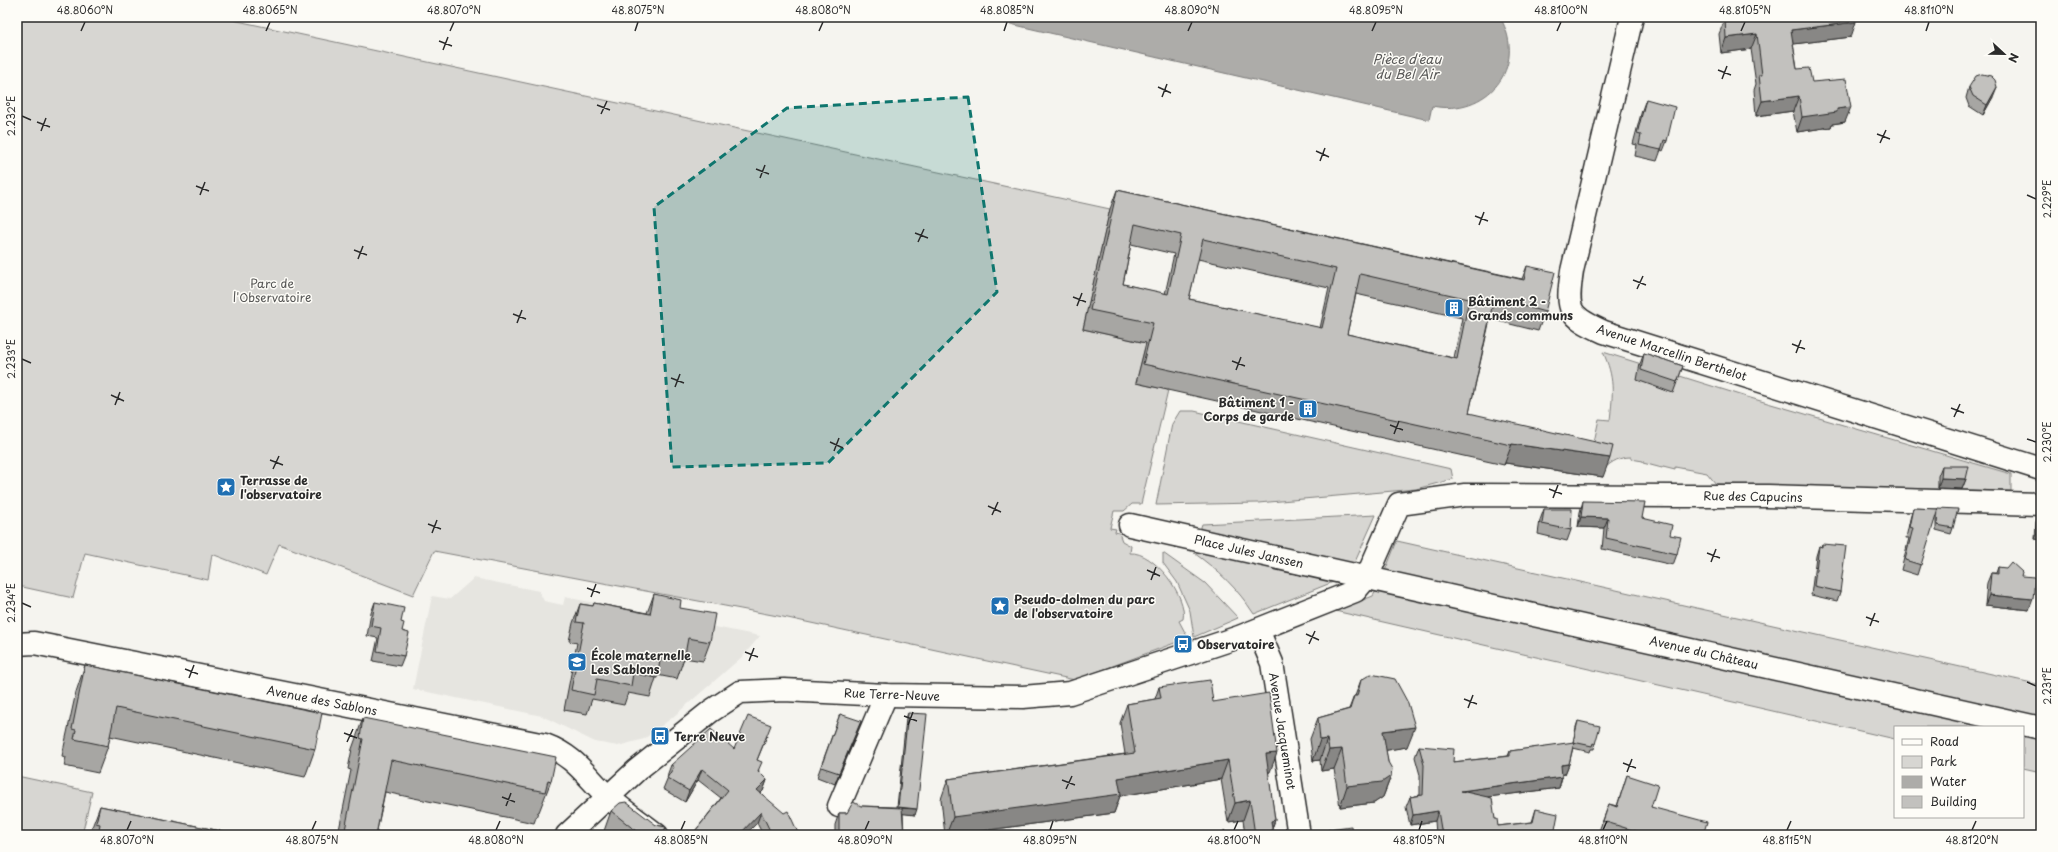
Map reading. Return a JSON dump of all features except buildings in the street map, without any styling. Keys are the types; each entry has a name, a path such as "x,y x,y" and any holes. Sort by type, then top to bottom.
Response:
{"street":[{"name":"Avenue Marcellin Berthelot","path":"1632,17 1572,271 1569,293 1572,312 1580,321 1604,332 2041,469"},
{"name":"Rue des Capucins","path":"1367,577 1399,504 1465,496 1768,496 2041,504"},
{"name":"Place Jules Janssen","path":"1130,525 1367,577"},
{"path":"1258,630 1355,591 1367,577"},
{"name":"Avenue du Château","path":"1367,577 2041,728"},
{"name":"Rue Terre-Neuve","path":"567,835 636,770 711,711 740,692 784,690 886,695 1023,697 1070,693 1258,630"},
{"name":"Avenue Jacqueminot","path":"1258,630 1272,663 1299,835"},
{"name":"Avenue des Sablons","path":"17,644 34,643 558,749 583,769 608,797 657,835"},
{"path":"839,806 886,695"}],"highlighted area":[{"path":"968,97 997,292 828,463 672,467 654,207 787,108"}],"shaded area":[{"name":"École maternelle Les Sablons","path":"474,578 539,591 544,601 563,605 565,597 760,636 743,656 673,717 644,739 618,746 595,742 542,716 413,689 432,596 450,599"}],"green space":[{"name":"Parc de l'Observatoire","path":"17,17 219,17 1110,209 1083,329 1146,343 1136,383 1168,390 1141,504 1132,504 1124,511 1114,511 1110,528 1116,529 1115,532 1119,533 1122,541 1131,546 1130,553 1139,554 1149,559 1159,567 1175,588 1183,610 1183,619 1179,621 1188,638 1075,680 783,617 434,551 413,595 279,544 266,575 212,554 208,580 85,553 73,598 17,587"},
{"path":"1603,352 1747,397 2011,474 2011,491 1716,484 1707,473 1675,467 1675,469 1663,466 1662,468 1643,463 1643,461 1631,459 1631,457 1616,460 1604,469 1594,442 1599,419 1610,420 1611,410 1612,386 1610,370"},
{"path":"1180,411 1194,411 1451,469 1453,479 1416,489 1258,503 1156,505 1172,424"},
{"path":"1376,515 1354,564 1200,530 1202,524"},
{"path":"1397,541 2041,685 2041,720 1385,571"},
{"path":"1197,548 1338,580 1254,614 1227,580 1212,566 1194,553"},
{"path":"1163,553 1205,583 1238,618 1194,637 1190,611 1177,582 1163,563"},
{"path":"1377,589 1993,726 1894,726 1894,739 1335,611 1373,596"},
{"path":"2024,733 2041,737 2041,772 2024,768"},
{"path":"17,776 92,792 82,835 17,835"}],"water":[{"name":"Pièce d'eau du Bel Air","path":"980,17 1500,17 1508,36 1509,54 1505,70 1497,85 1485,96 1469,104 1452,107 1432,106 1429,120"}],"place":[{"name":"Bâtiment 2 - Grands communs","path":"1454,308"},
{"name":"Bâtiment 1 - Corps de garde","path":"1308,409"},
{"name":"Terrasse de l'observatoire","path":"226,487"},
{"name":"Pseudo-dolmen du parc de l'observatoire","path":"1000,606"},
{"name":"Observatoire","path":"1183,644"},
{"name":"École maternelle Les Sablons","path":"577,662"},
{"name":"Terre Neuve","path":"660,736"}]}
